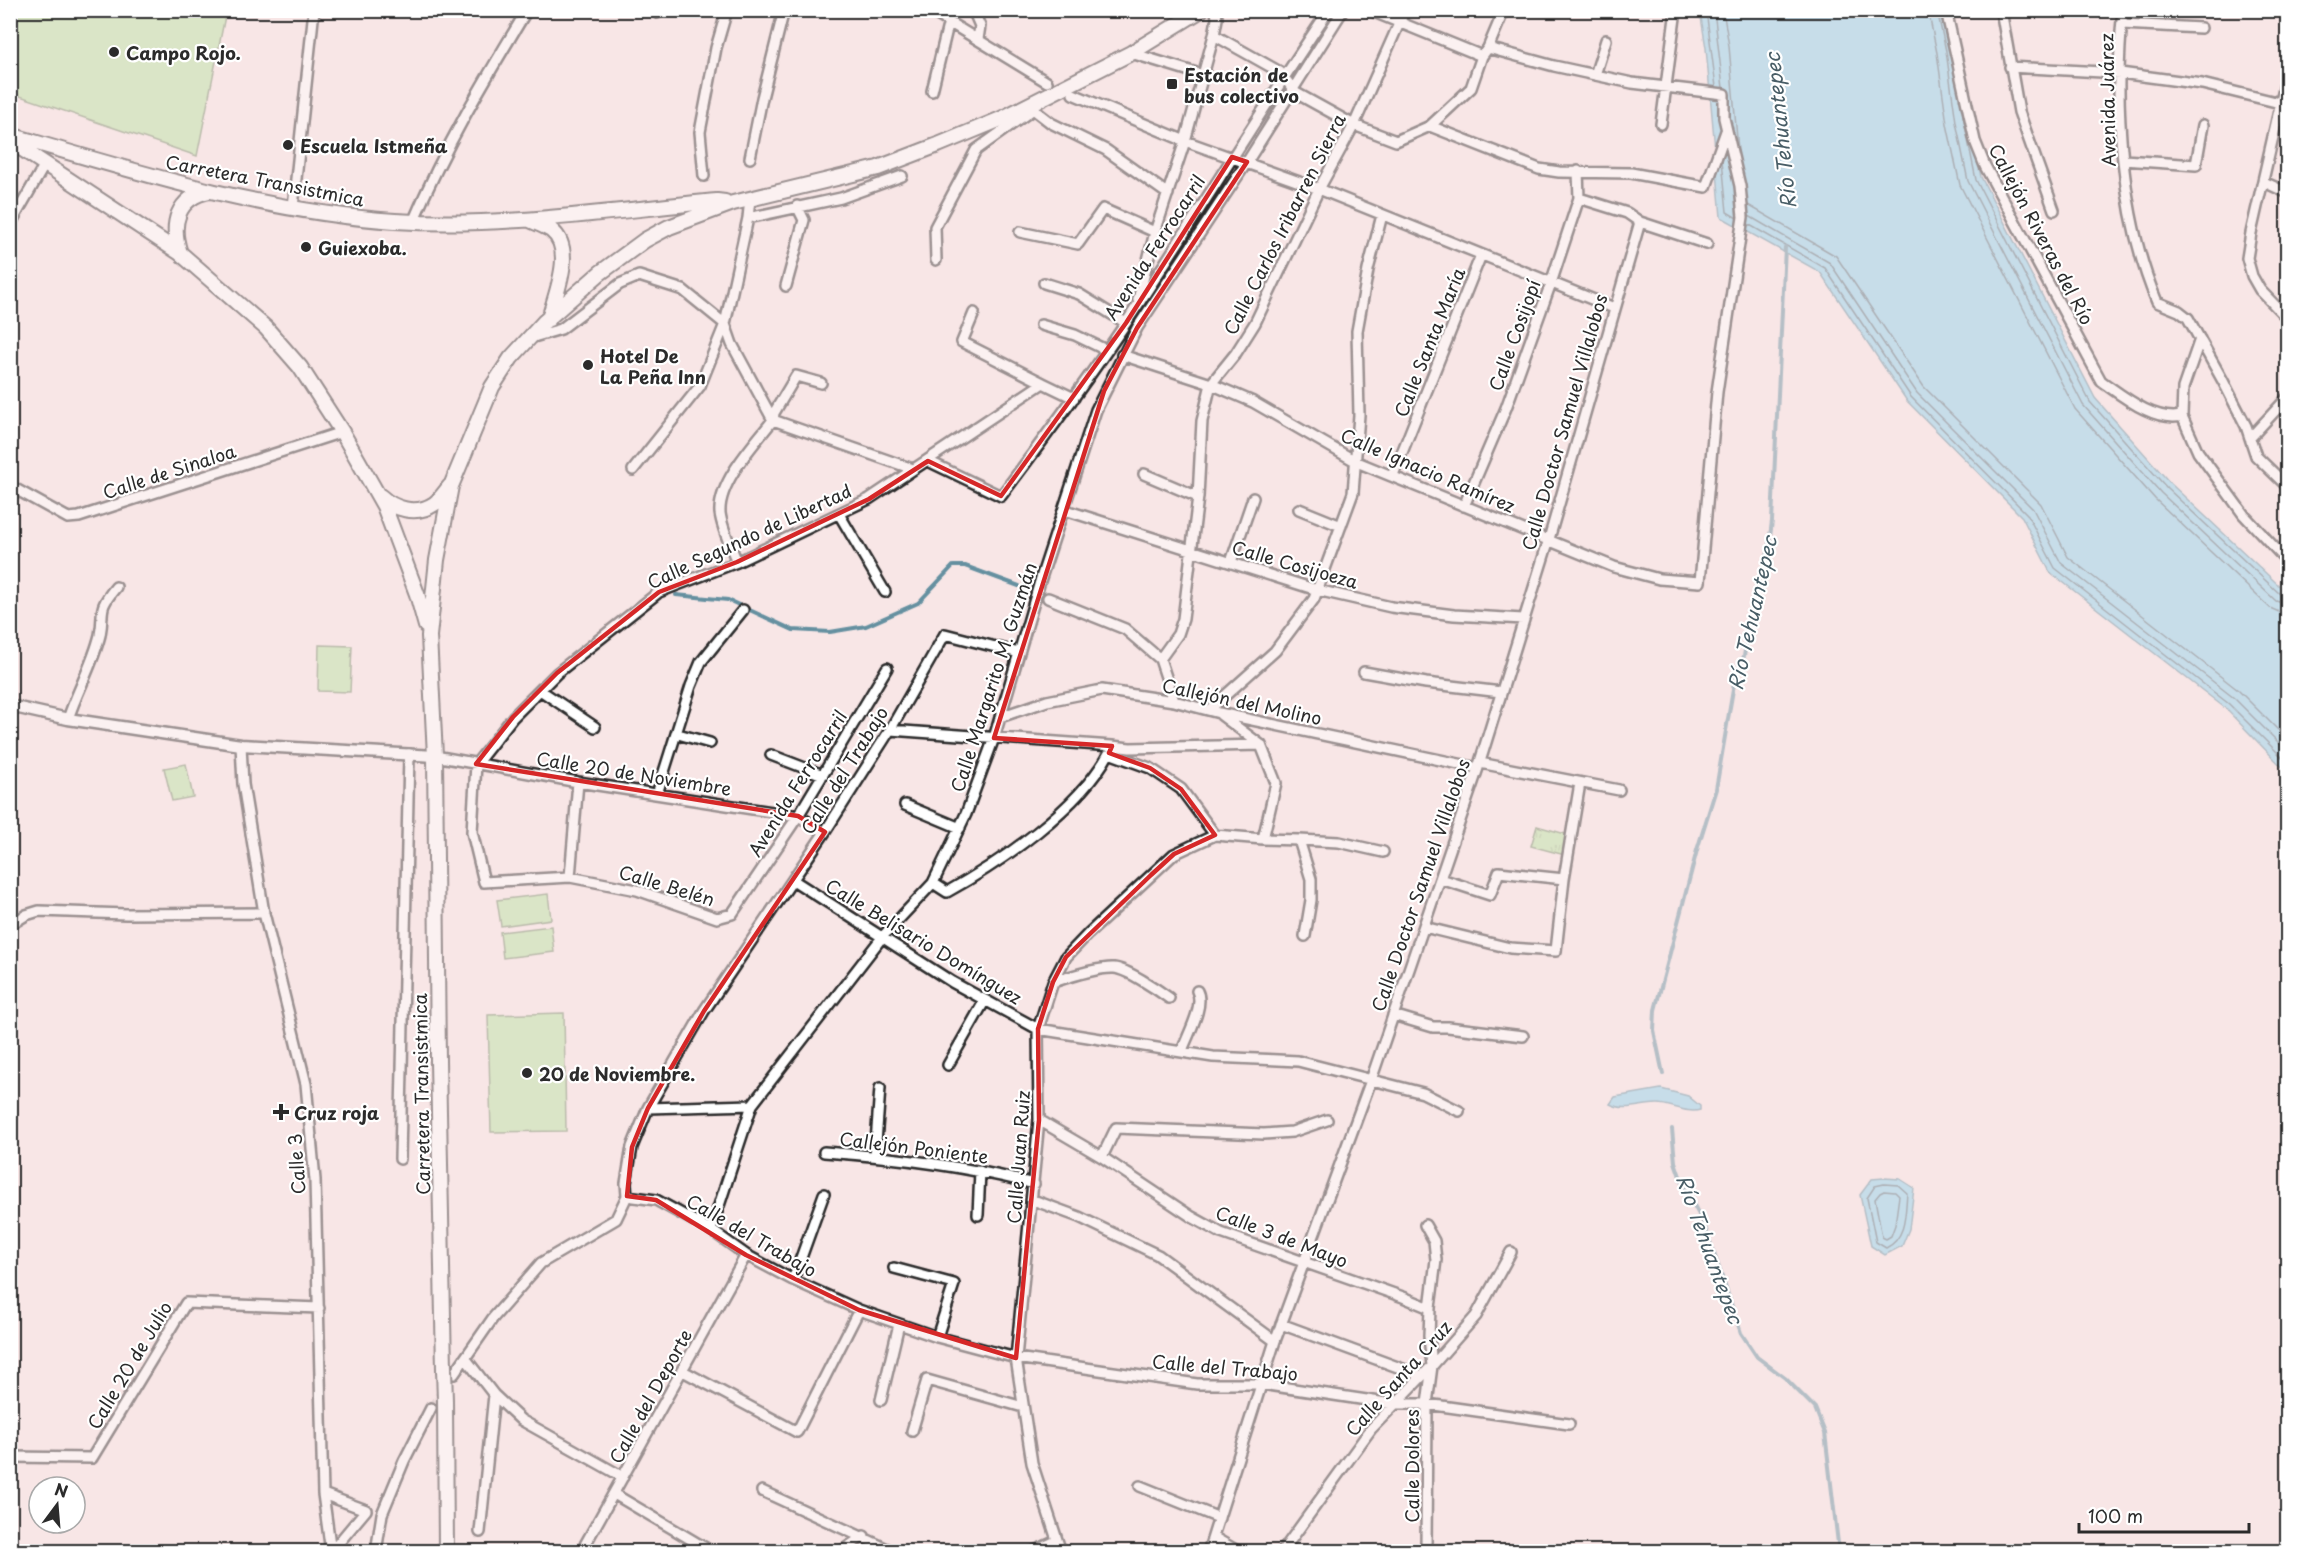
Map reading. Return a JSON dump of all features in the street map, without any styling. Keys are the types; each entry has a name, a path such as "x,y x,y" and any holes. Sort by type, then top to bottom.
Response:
{"main road":[{"name":"Carretera Transistmica","path":"10,135 152,177 293,207 375,219 412,222 529,220 717,201 733,202 750,200 878,168 1001,119 1030,107 1131,53 1201,10"},
{"name":"Carretera Transistmica","path":"10,141 180,253 266,328 300,367 342,432 384,506 417,594 429,636"},
{"path":"180,253 175,227 179,214 186,202 196,194 211,190"},
{"name":"Carretera Transistmica","path":"446,1551 445,1401 449,1372 438,1061 435,756 429,636 436,560 451,486 492,387 511,358 528,338 600,273 645,240 669,227 733,202"},
{"path":"529,220 552,231 563,252 564,265 549,319"},
{"path":"376,493 389,504 405,510 422,509 433,505 451,486"}],"street":[{"path":"293,207 314,10"},
{"path":"412,222 434,171 468,107 527,10"},
{"path":"704,176 700,132 716,48 727,10"},
{"path":"750,158 784,10"},
{"path":"929,10 1047,82"},
{"path":"974,10 980,26"},
{"path":"978,39 983,10"},
{"path":"1137,305 1155,232 1185,141 1214,35 1216,10"},
{"name":"Avenida Ferrocarril","path":"928,461 1001,496 1074,398 1125,323 1329,10"},
{"name":"Calle Margarito M. Guzmán","path":"711,1230 752,1105 883,936 933,883 960,828 994,738 1041,578 1096,410 1122,355 1137,328 1247,162 1343,10"},
{"path":"1369,10 1485,52 1632,83 1725,94 1724,118 1727,129 1706,187 1632,173 1559,172 1539,169 1430,126"},
{"name":"Calle Carlos Iribarren Sierra","path":"1160,659 1178,634 1183,619 1198,497 1202,421 1211,384 1255,323 1318,189 1354,125 1405,10"},
{"path":"1661,124 1676,10"},
{"name":"Callejón Riveras del Río","path":"1946,10 1975,141 1985,166 2102,381 2132,402 2169,418 2182,416"},
{"path":"2001,10 2019,111 2054,210"},
{"name":"Avenida Juárez","path":"2123,10 2120,73 2124,160 2134,227 2150,286 2157,302 2179,311 2188,318 2223,381 2256,456 2288,487"},
{"path":"1214,35 1280,72 1296,93 1354,125 1396,141 1430,126 1471,88 1502,11"},
{"path":"932,91 949,21"},
{"path":"2122,24 2201,28"},
{"path":"1595,75 1606,40"},
{"path":"1131,53 1203,75"},
{"path":"2010,67 2120,73 2202,84 2280,103"},
{"path":"2288,71 2247,258 2260,290 2288,319"},
{"path":"1073,94 1185,141 1318,189 1614,308"},
{"path":"936,260 935,226 976,150 1030,107 1051,123 1106,150 1168,194"},
{"path":"2124,160 2196,165 2203,125"},
{"name":"Calle Ignacio Ramírez","path":"1122,355 1211,384 1253,402 1357,462 1614,567 1659,579 1700,582 1717,392 1743,217 1740,186 1727,129"},
{"path":"10,225 45,164"},
{"name":"Calle Cosijopí","path":"1464,506 1506,408 1551,283 1579,198 1578,171"},
{"path":"748,218 841,198 902,176"},
{"path":"2264,182 2288,193"},
{"path":"1579,198 1627,213 1640,222 1707,244"},
{"path":"633,470 700,386 725,324 750,200"},
{"path":"786,286 804,220 797,206"},
{"path":"1020,232 1078,244 1103,209 1155,232"},
{"path":"1209,710 1275,651 1314,599 1353,493 1359,415 1357,332 1368,270 1382,215"},
{"name":"Calle Doctor Samuel Villalobos","path":"1208,1551 1302,1262 1371,1080 1479,766 1549,539 1640,222"},
{"name":"Calle Santa María","path":"1393,475 1481,255"},
{"path":"528,338 561,329 620,284 639,276 683,290 725,324 732,344 773,420 913,469"},
{"path":"1044,283 1079,294 1125,323"},
{"path":"974,313 962,342 1074,398"},
{"path":"1041,325 1075,335 1106,350"},
{"path":"2200,339 2183,388 2182,416 2198,452 2244,515 2288,562"},
{"path":"737,562 720,513 722,499 738,465 773,420 774,413 796,376 821,383"},
{"name":"Calle Segundo de Libertad","path":"476,764 513,717 557,673 659,592 737,562 869,499 1042,383"},
{"path":"2250,438 2288,397"},
{"name":"Calle de Sinaloa","path":"10,486 68,518 79,517 342,432"},
{"path":"1144,474 1198,497"},
{"path":"1231,562 1253,498"},
{"path":"1299,509 1341,526"},
{"name":"Calle Cosijoeza","path":"1065,510 1317,590 1391,607 1455,615 1523,619"},
{"path":"839,514 885,592"},
{"path":"68,719 100,634 101,612 105,600 116,587"},
{"path":"1048,598 1125,629 1160,659 1174,701"},
{"path":"657,794 678,734 691,686 701,662 743,610"},
{"name":"Calle del Trabajo","path":"1019,653 945,634 890,730 825,832 704,1011 648,1108 632,1147 626,1184 627,1196 656,1200 711,1230 746,1255 793,1280 859,1310 937,1337 1016,1358 1197,1384 1261,1384 1393,1404 1427,1404 1569,1424"},
{"name":"Avenida Ferrocarril","path":"732,914 798,816 887,668"},
{"path":"1364,672 1426,683 1501,692"},
{"path":"540,690 595,727"},
{"name":"Callejón del Molino","path":"1000,717 1047,701 1102,690 1174,701 1219,713 1479,766 1619,790"},
{"path":"10,706 68,719 241,745 435,756"},
{"path":"1219,713 1261,745 1276,783 1263,839"},
{"path":"890,730 1111,750 1261,745"},
{"path":"678,734 710,743"},
{"name":"Calle 3","path":"241,745 243,784 264,913 306,1084 315,1180 323,1494 331,1551"},
{"path":"1111,750 1150,768 1181,789 1215,835 1339,842 1383,852"},
{"path":"933,883 947,892 1047,824 1094,777 1111,750"},
{"path":"400,1159 409,754"},
{"path":"771,755 823,775"},
{"name":"Calle 20 de Noviembre","path":"435,756 578,782 798,816 825,832"},
{"name":"Calle Belén","path":"476,764 472,832 484,882 570,877 637,890 717,918 732,914"},
{"path":"570,877 578,782"},
{"path":"1424,927 1510,948 1556,951 1564,879 1580,783"},
{"path":"905,805 960,828"},
{"name":"Calle Juan Ruiz","path":"1061,1551 1032,1463 1016,1358 1039,1120 1038,1029 1053,982 1066,957 1174,854 1215,835"},
{"path":"1299,840 1311,879 1311,900 1305,936"},
{"path":"1441,879 1490,895 1499,872 1564,879"},
{"name":"Calle Belisario Domínguez","path":"793,880 952,982 1038,1029 1213,1057 1298,1061 1423,1093 1459,1111"},
{"path":"10,925 26,915 39,911 126,914 264,913"},
{"path":"1053,982 1079,974 1115,968 1154,986 1169,998"},
{"path":"1182,1051 1199,1008 1200,997 1197,992"},
{"path":"948,1065 985,1000"},
{"path":"1393,1015 1433,1027 1448,1026 1523,1036"},
{"path":"875,1156 880,1088"},
{"path":"648,1108 752,1105"},
{"name":"Calle 3 de Mayo","path":"1039,1120 1102,1156 1192,1217 1221,1233 1430,1308"},
{"path":"1102,1156 1116,1128 1264,1134 1292,1132 1327,1120"},
{"name":"Callejón Poniente","path":"824,1152 875,1156 980,1171 1034,1184"},
{"path":"978,1215 980,1171"},
{"path":"793,1280 824,1194"},
{"path":"449,1372 466,1359 493,1318 541,1263 616,1219 627,1196"},
{"path":"1033,1200 1079,1217 1158,1255 1275,1341"},
{"name":"Calle Dolores","path":"1425,1226 1434,1240 1436,1260 1429,1336 1432,1366 1427,1404 1426,1551"},
{"name":"Calle Santa Cruz","path":"1282,1551 1371,1429 1432,1366 1476,1316 1510,1252"},
{"name":"Calle del Deporte","path":"581,1551 746,1255"},
{"path":"894,1268 954,1284 937,1337"},
{"name":"Calle 20 de Julio","path":"10,1457 92,1458 186,1303 319,1308"},
{"path":"683,1371 797,1432 859,1310"},
{"path":"881,1400 899,1324"},
{"path":"1281,1324 1422,1376"},
{"path":"466,1359 494,1395 521,1420 623,1477"},
{"path":"912,1431 927,1380 1023,1407"},
{"path":"480,1532 494,1395"},
{"path":"376,1551 382,1514 404,1461 431,1408"},
{"path":"1140,1486 1219,1518"},
{"path":"762,1491 894,1551"},
{"path":"323,1494 382,1514"},
{"path":"614,1494 714,1551"},
{"path":"331,1551 366,1510"},
{"path":"840,1551 864,1536"},
{"path":"1213,1538 1239,1551"},
{"path":"1032,1551 1056,1541"}],"highlighted area":[{"path":"1232,157 1247,162 1137,328 1104,391 994,738 1112,746 1109,753 1150,768 1181,789 1215,835 1174,854 1066,957 1053,982 1038,1029 1039,1120 1016,1358 859,1310 746,1255 656,1200 627,1196 632,1147 648,1108 704,1011 825,832 798,816 476,764 513,717 557,673 659,592 737,562 869,499 928,461 1001,496 1126,323"}],"green space":[{"name":"Campo Rojo.","path":"10,11 226,11 197,156 11,93"},
{"path":"319,645 352,646 350,692 318,691"},
{"path":"186,764 193,797 172,801 164,768"},
{"path":"1537,826 1569,835 1565,855 1531,846"},
{"path":"548,894 551,919 501,926 497,900"},
{"path":"551,926 554,952 503,958 500,932"},
{"name":"20 de Noviembre.","path":"564,1013 566,1131 491,1132 488,1015"}],"water":[{"path":"1700,11 1950,11 1959,49 1969,120 1981,177 2095,398 2171,484 2287,593 2287,772 2225,708 2050,572 2022,517 1907,401 1820,272 1721,217 1706,48"},
{"path":"1661,1089 1688,1096 1700,1106 1700,1110 1690,1111 1657,1104 1627,1108 1610,1104 1615,1097"},
{"path":"1872,1179 1900,1179 1914,1188 1909,1229 1902,1246 1885,1255 1871,1246 1860,1195"}],"waterway":[{"name":"Río Tehuantepec","path":"1663,1074 1654,1031 1655,1010 1697,850 1716,789 1735,678 1744,656 1756,589 1768,553 1772,521 1785,247"},
{"path":"676,595 728,600 793,630 830,632 866,626 918,603 953,566 965,566 1019,586"},
{"name":"Río Tehuantepec","path":"1672,1129 1675,1162 1683,1185 1704,1224 1741,1333 1757,1357 1785,1378 1815,1408 1825,1433 1839,1552"}],"tunnel":[{"path":"431,1408 445,1387"}],"place":[{"name":"Campo Rojo.","path":"114,52"},
{"name":"Estación de bus colectivo","path":"1172,84"},
{"name":"Escuela Istmeña","path":"288,145"},
{"name":"Guiexoba.","path":"306,247"},
{"name":"Hotel De La Peña Inn","path":"588,365"},
{"name":"20 de Noviembre.","path":"527,1073"},
{"name":"Cruz roja","path":"281,1112"}]}
